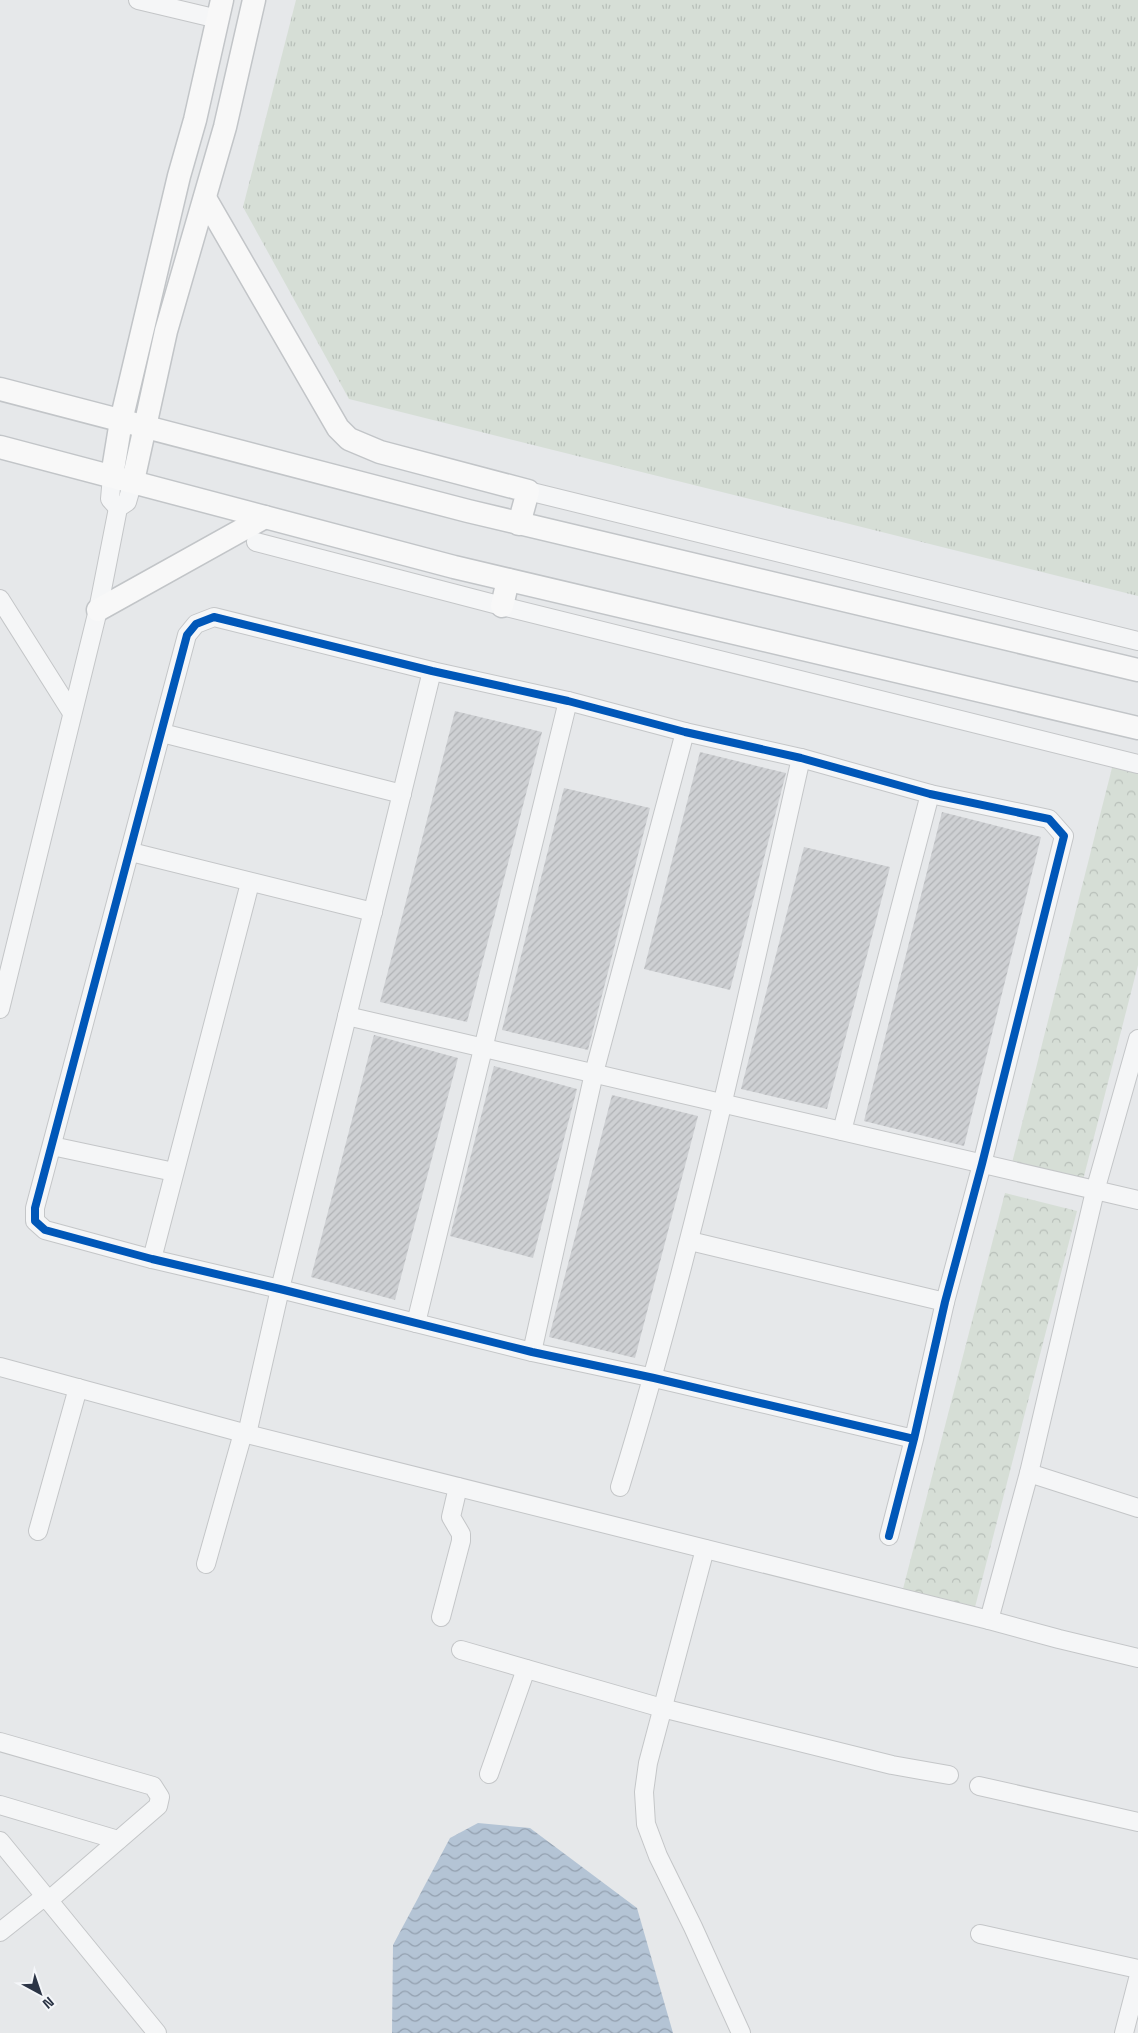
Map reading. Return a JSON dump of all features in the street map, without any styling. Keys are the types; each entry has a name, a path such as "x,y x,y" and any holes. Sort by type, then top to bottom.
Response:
{"main road":[{"path":"122,479 144,428 166,331 226,127 254,0"},
{"path":"122,479 121,421 220,9"},
{"path":"205,198 338,428 349,439 380,452 528,491 519,524"},
{"path":"0,389 519,524 1138,670"},
{"path":"0,447 508,580 1138,728"},
{"path":"98,610 265,517"},
{"path":"502,606 508,580"}],"street":[{"path":"138,0 220,9"},
{"path":"0,1009 98,610 118,508 110,499 122,479"},
{"path":"528,491 1138,641"},
{"path":"256,542 502,606 1138,764"},
{"path":"0,599 72,713"},
{"path":"889,1536 914,1439 945,1302 982,1164 1064,836 1049,819 930,794 801,758 685,732 568,700 432,671 214,617 196,624 187,635 131,852 35,1208 35,1221 45,1230 152,1259 532,1352 654,1378 914,1439"},
{"path":"206,1564 245,1433 432,671"},
{"path":"416,1323 568,700"},
{"path":"532,1352 594,1073 685,732"},
{"path":"162,733 402,794"},
{"path":"620,1487 654,1378 690,1241 801,758"},
{"path":"842,1132 930,794"},
{"path":"131,852 373,912"},
{"path":"152,1259 250,883"},
{"path":"347,1016 1138,1200"},
{"path":"990,1620 1029,1473 1095,1191 1138,1039"},
{"path":"52,1146 174,1172"},
{"path":"690,1241 945,1302"},
{"path":"0,1367 245,1433 1138,1658"},
{"path":"38,1531 78,1388"},
{"path":"1029,1473 1138,1508"},
{"path":"441,1617 461,1541 461,1534 451,1518 458,1487"},
{"path":"705,1550 648,1763 644,1792 646,1824 658,1856 693,1927 740,2033"},
{"path":"460,1650 662,1708 892,1765 949,1775"},
{"path":"489,1774 526,1669"},
{"path":"0,1742 153,1786 160,1797 158,1806 118,1840 46,1899 0,1932"},
{"path":"979,1786 1138,1822"},
{"path":"0,1805 118,1840"},
{"path":"0,1841 157,2033"},
{"path":"980,1934 1138,1969"},
{"path":"1124,2033 1138,1979"}],"green space":[{"path":"296,0 1138,0 1138,596 349,399 243,207"},
{"path":"1115,756 1138,761 1138,965 1083,1180 1012,1163"},
{"path":"1005,1193 1077,1211 975,1607 903,1589"}],"water":[{"path":"478,1823 530,1828 637,1908 673,2033 392,2033 393,1945 450,1838"}],"building":[{"path":"455,711 542,732 467,1022 380,1002"},
{"path":"700,752 786,773 730,990 644,969"},
{"path":"564,788 650,808 588,1050 502,1030"},
{"path":"942,812 1041,837 964,1146 864,1121"},
{"path":"804,847 890,867 827,1109 741,1089"},
{"path":"374,1035 458,1058 395,1300 311,1277"},
{"path":"494,1066 577,1089 533,1258 450,1236"},
{"path":"612,1095 698,1116 635,1358 549,1337"}],"cycle path":[{"path":"889,1536 914,1439 945,1302 982,1164 1064,836 1049,819 930,794 801,758 685,732 568,701 432,671 214,617 196,624 187,635 35,1208 35,1221 45,1230 152,1259 532,1352 654,1378 914,1439"}]}
